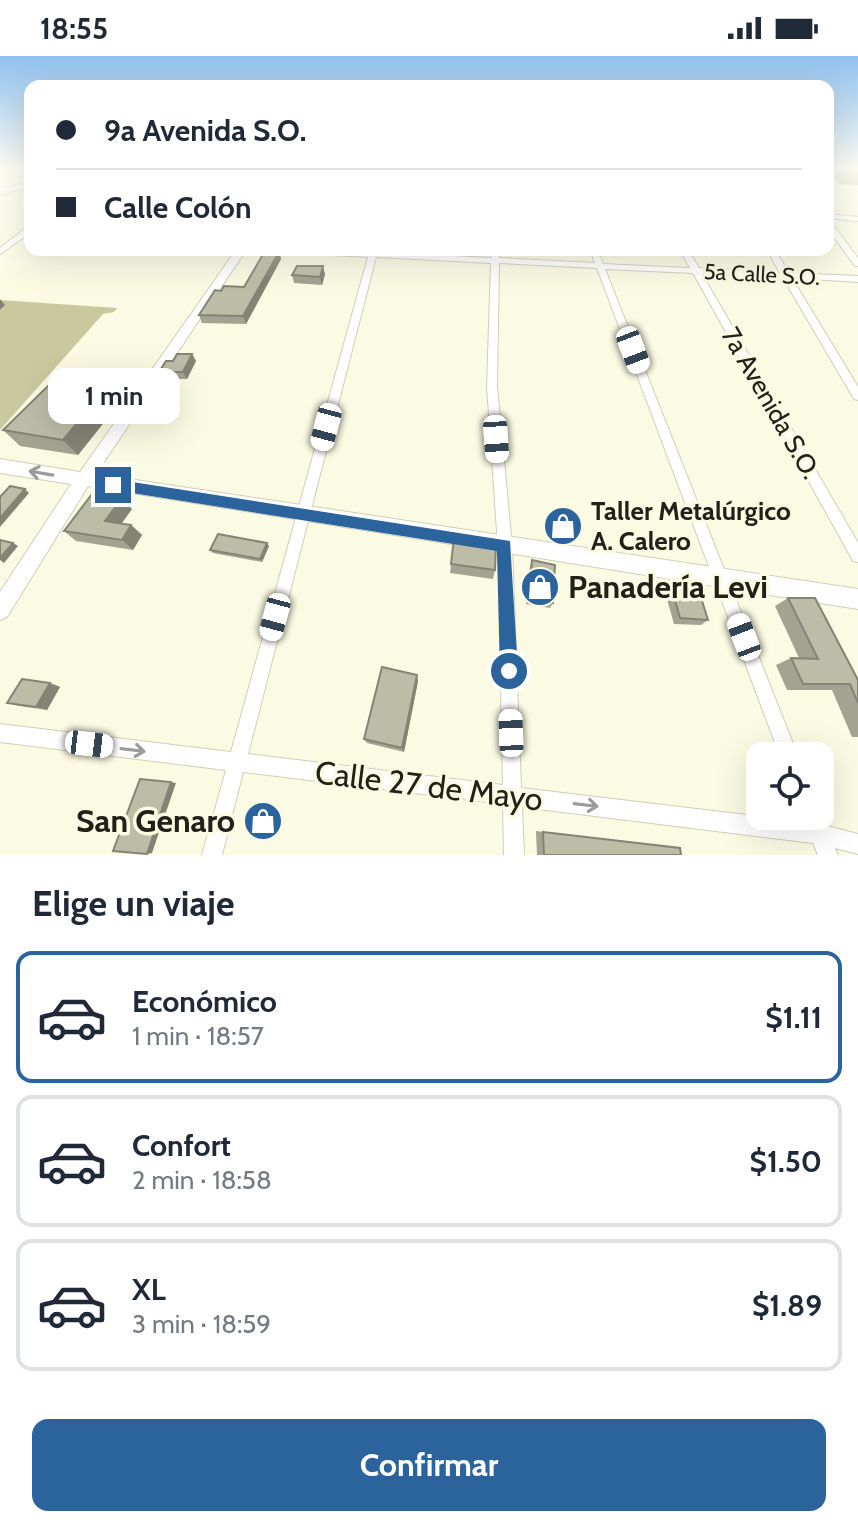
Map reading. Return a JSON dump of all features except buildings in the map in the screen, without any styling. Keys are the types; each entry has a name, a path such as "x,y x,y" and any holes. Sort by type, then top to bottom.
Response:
{"main road":[{"path":"0,610 83,480 237,256"},
{"path":"0,466 858,599"}],"street":[{"path":"834,217 858,219"},
{"path":"834,232 858,264"},
{"path":"0,252 24,234"},
{"path":"212,855 373,256"},
{"path":"496,256 492,386 505,546 514,855"},
{"name":"5a Calle S.O.","path":"506,256 600,265 858,279"},
{"path":"596,256 784,742"},
{"name":"7a Avenida S.O.","path":"687,256 858,556"},
{"path":"774,256 858,396"},
{"name":"Calle 27 de Mayo","path":"0,733 514,796 746,818"},
{"path":"818,830 828,855"},
{"name":"Calle 27 de Mayo","path":"827,830 858,844"}],"green space":[{"path":"0,300 117,308 114,312 103,314 0,430 0,310 4,306"}],"place":[{"name":"Taller Metalúrgico A. Calero","path":"563,526"},
{"name":"Panadería Levi","path":"540,587"},
{"name":"San Genaro","path":"263,821"}],"route":[{"path":"113,485 505,546 509,671"}]}
